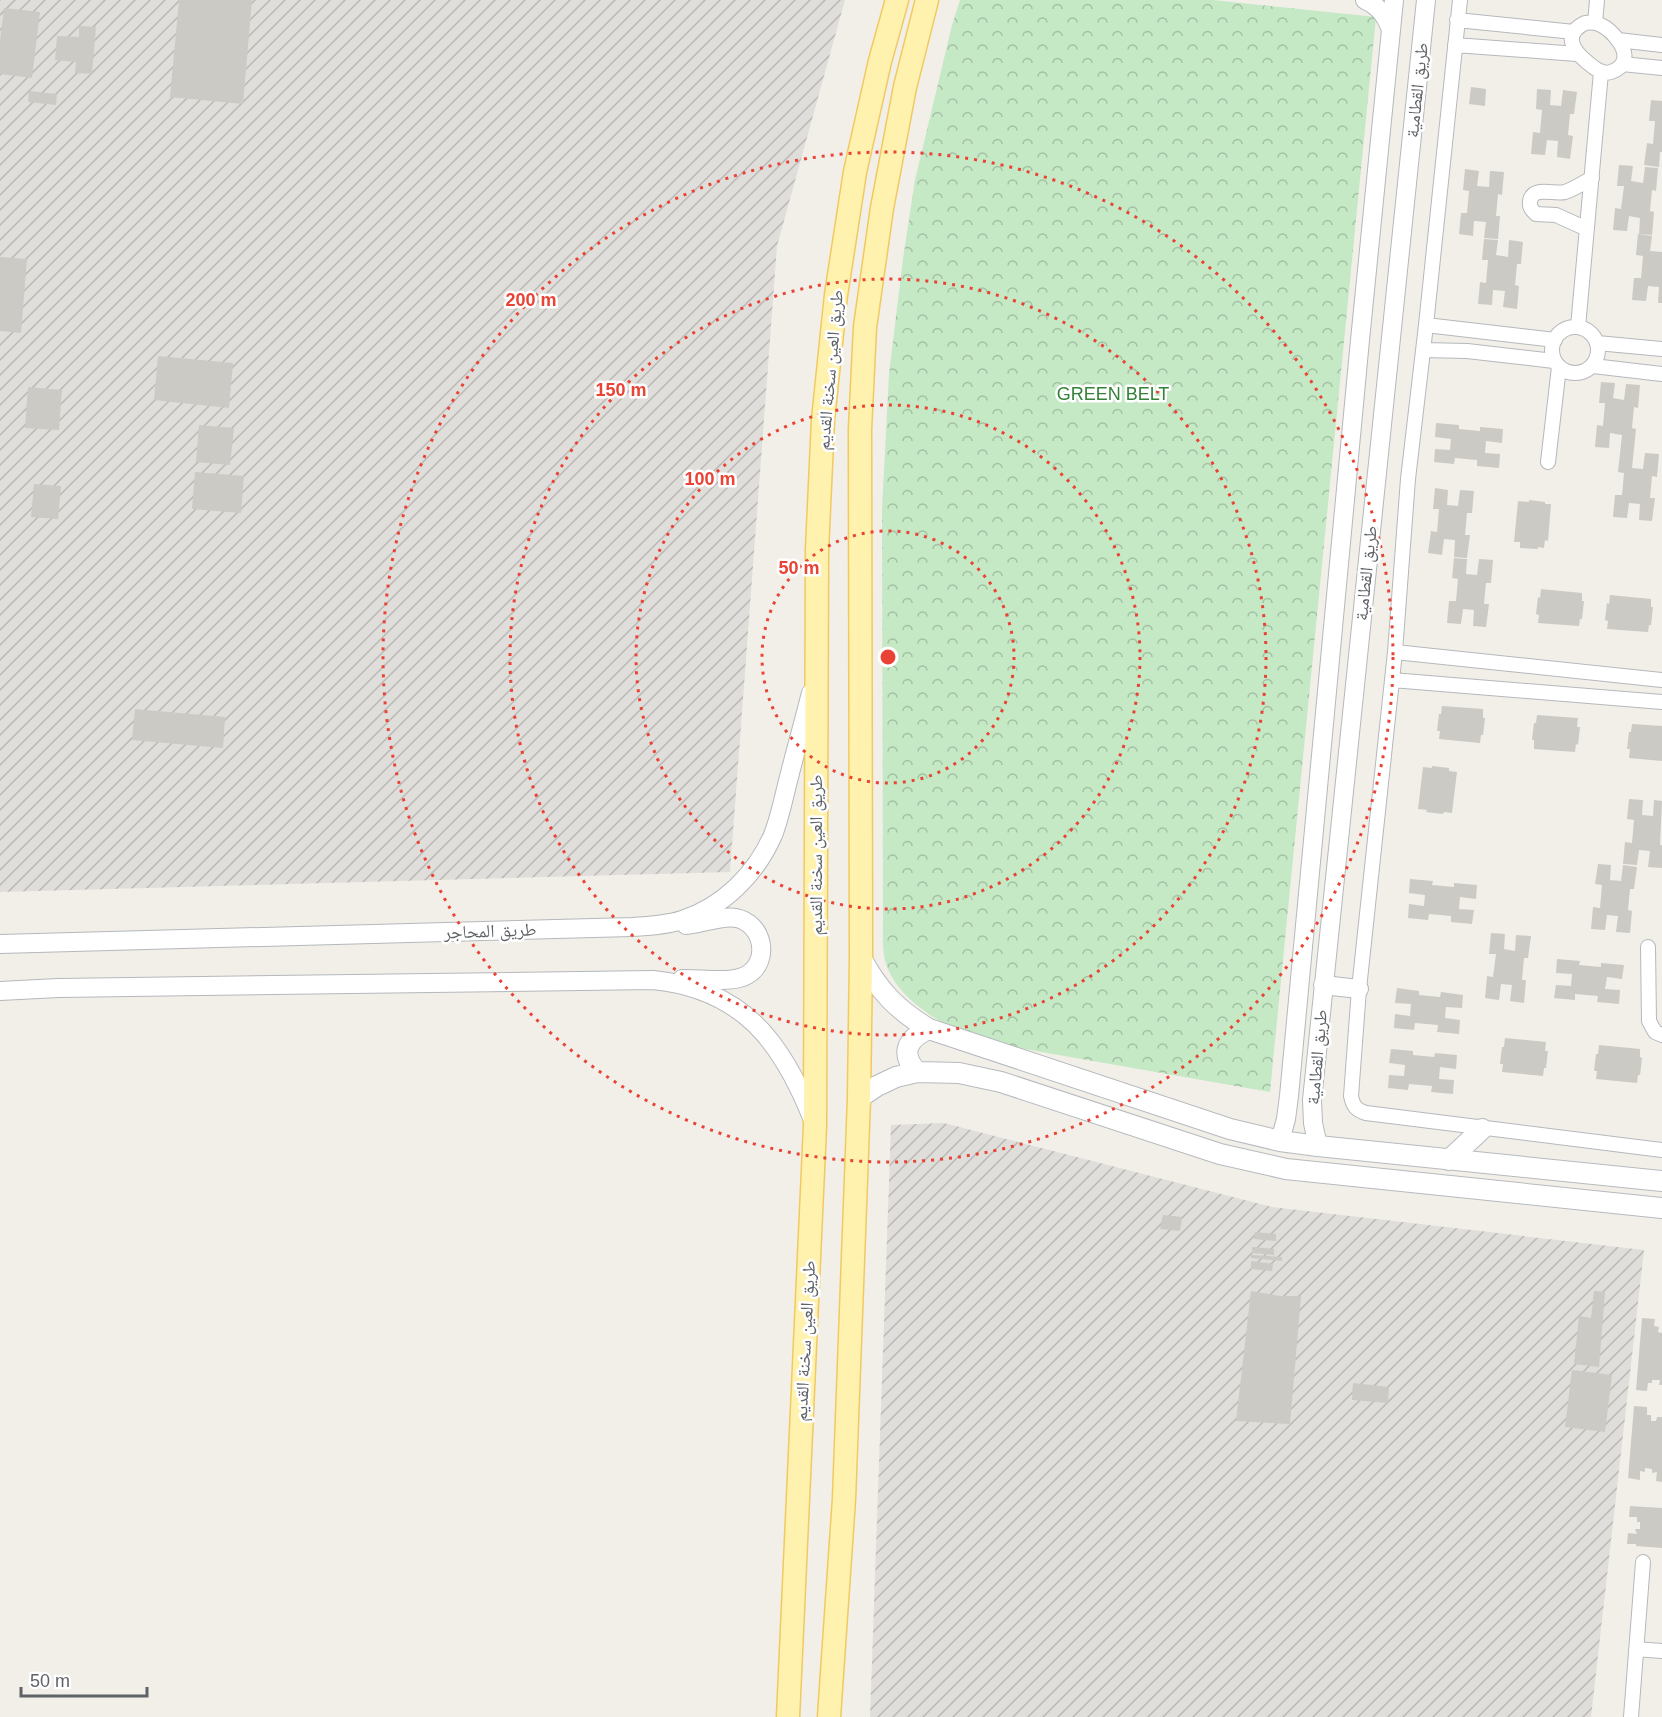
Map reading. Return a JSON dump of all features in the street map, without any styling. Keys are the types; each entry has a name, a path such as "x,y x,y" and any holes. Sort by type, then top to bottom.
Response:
{"main road":[{"name":"طريق العين سخنة القديم","path":"788,1717 815,1126 817,550 823,431 836,295 855,172 880,61 897,0"},
{"name":"طريق العين سخنة القديم","path":"829,1717 844,1499 859,1098 860,429 865,327 882,208 905,87 927,0"},
{"path":"861,958 870,976 882,992 912,1019 930,1029 1219,1125 1280,1141 1318,1146 1662,1181"},
{"path":"917,1072 908,1057 908,1047 919,1033 930,1029"},
{"path":"859,1098 896,1077 917,1072 959,1073 1001,1082 1220,1154 1286,1169 1662,1208"},
{"path":"1449,1160 1482,1129"}],"street":[{"path":"1365,0 1372,3 1384,15 1391,30"},
{"name":"طريق القطامية","path":"1280,1141 1288,1108 1394,0"},
{"name":"طريق القطامية","path":"1318,1146 1313,1124 1312,1100 1426,0"},
{"path":"1460,0 1408,479 1395,652 1359,989 1352,1104 1358,1110 1366,1113 1662,1150"},
{"path":"1595,22 1598,0"},
{"path":"1457,20 1574,32"},
{"path":"1595,22 1603,26 1624,49 1622,64 1608,73 1601,72 1577,54 1572,44 1574,32 1585,23 1595,22"},
{"path":"1618,40 1662,45"},
{"path":"1455,45 1577,54"},
{"path":"1622,64 1662,68"},
{"path":"1578,327 1601,72"},
{"path":"1587,229 1556,215 1536,214 1531,209 1530,202 1532,195 1539,192 1566,192 1592,178"},
{"path":"1426,325 1555,340"},
{"path":"1423,350 1467,351 1556,364 1564,371 1576,374 1593,366 1598,355 1597,343 1592,334 1578,327 1567,328 1555,340 1552,350 1556,364 1548,462"},
{"path":"1360,340 1391,344"},
{"path":"1597,343 1662,350"},
{"path":"1593,366 1662,374"},
{"path":"1395,652 1662,680"},
{"name":"طريق المحاجر","path":"0,944 658,925 683,920 721,900 747,877 762,857 773,833 817,671"},
{"path":"1392,680 1662,702"},
{"path":"0,991 58,988 737,979 747,975 760,959 762,949 760,938 746,921 735,917 691,924 658,925"},
{"path":"1648,947 1649,1021 1655,1032 1662,1035"},
{"path":"653,980 680,984 706,992 752,1019 788,1069 815,1126"},
{"path":"1323,985 1359,989"},
{"path":"1631,1717 1643,1562"},
{"path":"1636,1649 1662,1651"}],"shaded area":[{"path":"0,0 845,0 777,246 730,872 0,892"},
{"path":"944,1123 1272,1207 1644,1250 1591,1717 870,1717 891,1125"}],"green space":[{"name":"GREEN BELT","path":"960,0 1213,0 1376,17 1270,1092 974,1040 934,1018 909,998 898,987 885,960 883,951 882,510 889,374 915,180"}],"building":[{"path":"179,0 252,0 243,104 170,97"},
{"path":"4,8 40,12 32,78 0,74 0,41"},
{"path":"79,26 96,27 92,74 75,73 76,62 55,60 57,36 79,37"},
{"path":"1471,87 1486,89 1485,106 1469,104"},
{"path":"1537,89 1551,90 1550,105 1561,106 1563,90 1577,92 1574,114 1570,114 1568,135 1573,136 1570,159 1557,157 1558,141 1547,140 1545,155 1531,154 1533,132 1540,133 1542,110 1536,109"},
{"path":"29,91 57,94 56,105 28,102"},
{"path":"1651,100 1662,101 1662,152 1660,152 1659,167 1644,165 1647,143 1653,144 1655,121 1649,121"},
{"path":"1619,165 1633,166 1631,181 1643,183 1645,167 1658,168 1656,191 1652,190 1650,211 1654,212 1652,235 1639,234 1640,218 1629,216 1627,231 1613,230 1615,208 1621,209 1624,186 1617,186"},
{"path":"1465,169 1479,171 1477,186 1489,187 1490,171 1504,172 1502,195 1498,194 1496,216 1500,216 1498,239 1484,238 1486,222 1474,221 1473,236 1459,234 1461,213 1467,213 1469,191 1463,190"},
{"path":"1638,234 1652,236 1650,251 1662,252 1662,303 1658,303 1659,287 1648,286 1646,301 1632,300 1634,278 1641,278 1643,256 1636,255"},
{"path":"1484,239 1498,240 1496,255 1508,257 1509,240 1523,242 1521,264 1517,264 1515,285 1519,286 1517,309 1503,307 1505,291 1493,290 1492,305 1478,304 1480,282 1486,283 1488,260 1482,260"},
{"path":"0,257 27,259 21,333 0,331"},
{"path":"158,356 233,363 229,408 154,400"},
{"path":"1601,382 1615,383 1613,398 1624,400 1626,384 1640,385 1638,408 1634,407 1632,428 1636,429 1632,468 1643,469 1645,453 1659,454 1657,477 1652,476 1650,498 1655,498 1652,521 1639,520 1640,504 1629,503 1627,518 1613,517 1615,495 1622,495 1624,473 1618,472 1622,435 1610,433 1609,448 1595,447 1597,425 1603,426 1605,403 1599,403"},
{"path":"28,387 62,390 59,430 25,428"},
{"path":"1436,423 1459,425 1459,429 1480,431 1480,427 1503,429 1502,443 1486,441 1485,453 1500,454 1499,468 1477,466 1477,460 1455,458 1454,464 1434,462 1435,449 1450,450 1451,439 1435,437"},
{"path":"199,425 234,428 230,465 196,462"},
{"path":"195,472 244,476 241,513 192,509"},
{"path":"34,484 61,486 58,519 31,517"},
{"path":"1435,488 1448,490 1447,505 1458,506 1460,490 1474,491 1472,513 1467,513 1465,535 1470,535 1467,558 1454,557 1455,540 1444,539 1442,555 1428,553 1431,531 1437,532 1439,509 1433,509"},
{"path":"1529,500 1551,504 1548,541 1545,540 1544,548 1520,548 1520,542 1514,542 1518,501 1529,502"},
{"path":"1454,558 1467,559 1466,574 1477,575 1479,559 1493,560 1491,583 1486,583 1484,604 1489,604 1486,627 1473,626 1474,610 1463,609 1461,624 1447,623 1449,601 1456,601 1458,579 1452,578"},
{"path":"1541,589 1582,593 1582,601 1584,601 1579,626 1538,623 1539,615 1536,614"},
{"path":"1610,595 1651,599 1651,607 1653,607 1648,632 1607,629 1608,621 1605,620"},
{"path":"1442,706 1483,709 1483,718 1485,718 1480,743 1439,739 1440,731 1437,731"},
{"path":"135,709 225,717 223,748 132,740"},
{"path":"1537,715 1578,718 1577,727 1580,727 1575,752 1534,749 1534,740 1532,740"},
{"path":"1632,724 1662,726 1662,761 1629,758 1630,749 1627,749"},
{"path":"1432,766 1449,768 1449,771 1457,772 1452,813 1426,812 1427,810 1418,809 1423,767 1432,768"},
{"path":"1629,799 1643,800 1642,815 1653,816 1654,800 1662,801 1660,845 1662,845 1662,868 1648,867 1650,851 1639,850 1637,865 1623,864 1625,842 1632,843 1634,820 1627,819"},
{"path":"1598,864 1611,865 1610,880 1621,881 1623,865 1637,867 1634,889 1630,889 1628,910 1632,911 1630,933 1616,932 1618,916 1607,915 1605,930 1591,929 1593,907 1600,908 1602,885 1595,884"},
{"path":"1410,879 1433,881 1432,885 1454,887 1454,883 1477,885 1476,899 1460,897 1459,909 1474,910 1472,924 1451,922 1451,916 1429,914 1428,920 1408,918 1409,904 1424,906 1425,895 1409,893"},
{"path":"1491,933 1505,934 1504,949 1515,951 1516,935 1531,936 1528,958 1524,958 1522,980 1526,980 1524,1003 1510,1001 1512,985 1501,984 1499,1000 1485,998 1487,976 1493,977 1496,954 1489,954"},
{"path":"1557,959 1580,961 1579,965 1601,967 1601,963 1624,965 1622,979 1607,977 1605,989 1620,990 1619,1004 1597,1002 1598,996 1575,994 1575,1000 1554,998 1556,985 1571,986 1572,974 1556,973"},
{"path":"1397,988 1419,991 1419,995 1440,997 1441,992 1463,995 1462,1008 1446,1007 1445,1018 1460,1020 1459,1034 1437,1032 1438,1025 1415,1023 1414,1030 1394,1028 1395,1014 1410,1016 1411,1004 1395,1003"},
{"path":"1505,1038 1546,1042 1545,1051 1548,1051 1543,1076 1502,1072 1503,1064 1500,1064"},
{"path":"1599,1045 1640,1049 1642,1058 1637,1083 1596,1079 1597,1071 1594,1071"},
{"path":"1391,1049 1413,1051 1413,1055 1434,1057 1435,1053 1457,1055 1456,1069 1440,1067 1439,1079 1454,1080 1453,1094 1431,1092 1432,1086 1409,1084 1408,1090 1388,1088 1389,1075 1404,1076 1405,1065 1389,1063"},
{"path":"1163,1215 1182,1217 1180,1231 1160,1229"},
{"path":"1255,1232 1276,1234 1276,1241 1254,1239"},
{"path":"1252,1247 1274,1249 1274,1255 1252,1253"},
{"path":"1251,1255 1282,1257 1282,1261 1251,1258"},
{"path":"1251,1261 1273,1264 1272,1271 1251,1269"},
{"path":"1251,1291 1280,1296 1301,1296 1290,1424 1236,1421"},
{"path":"1594,1291 1605,1292 1599,1367 1574,1364 1579,1316 1591,1318"},
{"path":"1642,1318 1655,1319 1654,1326 1659,1327 1658,1332 1662,1333 1662,1385 1659,1385 1660,1380 1652,1380 1652,1383 1648,1383 1647,1391 1636,1390"},
{"path":"1572,1370 1612,1375 1605,1432 1565,1427"},
{"path":"1353,1383 1389,1387 1388,1403 1352,1400"},
{"path":"1634,1406 1647,1407 1647,1415 1651,1415 1651,1421 1662,1417 1662,1482 1656,1481 1657,1472 1652,1473 1652,1469 1645,1468 1645,1472 1640,1471 1640,1480 1628,1478"},
{"path":"1630,1506 1662,1508 1662,1548 1627,1544 1628,1533 1637,1534 1635,1529 1640,1529 1637,1517 1629,1517"}]}
